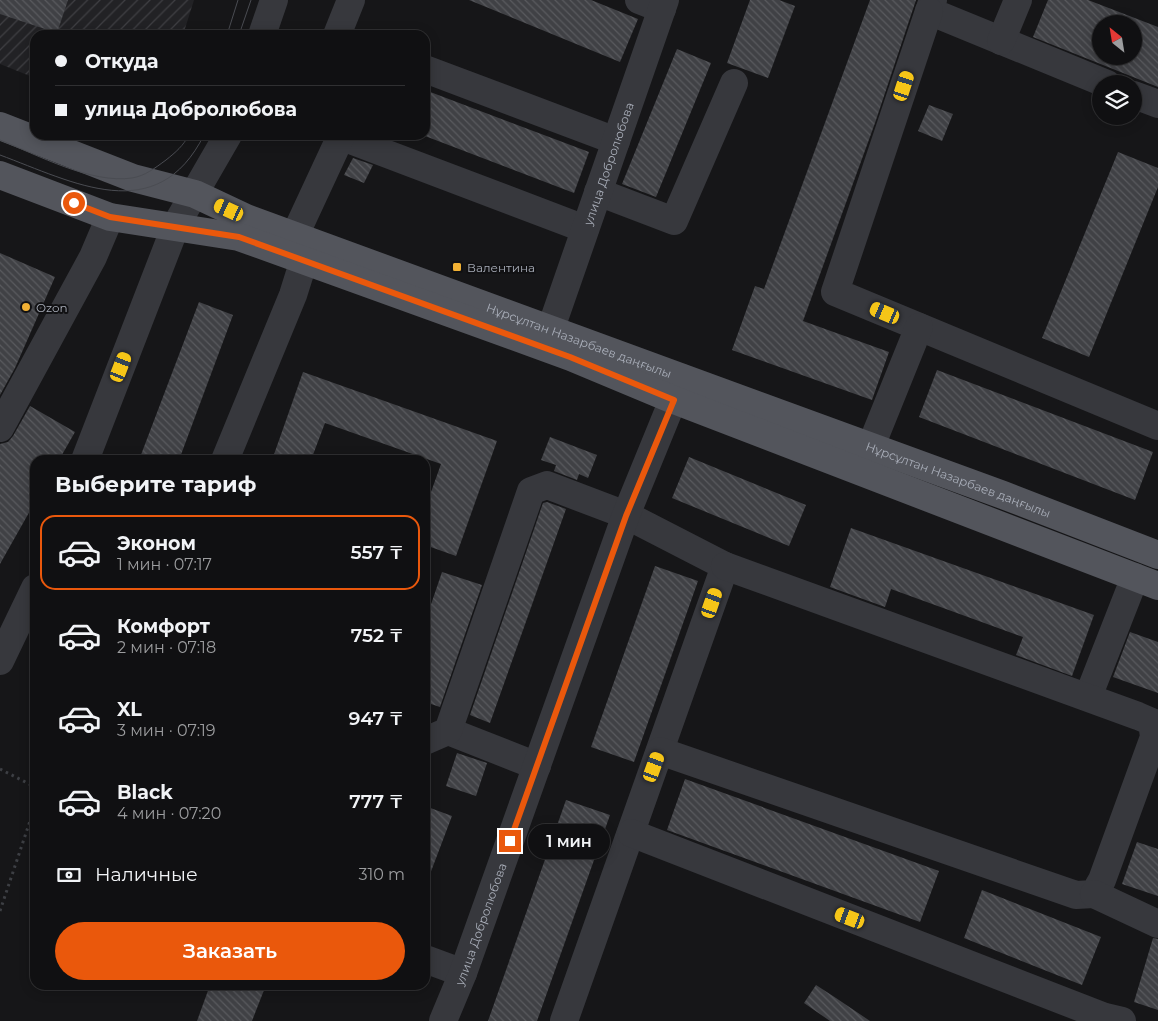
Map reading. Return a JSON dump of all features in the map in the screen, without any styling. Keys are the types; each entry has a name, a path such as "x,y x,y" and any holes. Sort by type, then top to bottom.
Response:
{"main road":[{"name":"Нұрсұлтан Назарбаев даңғылы","path":"0,126 30,138"},
{"name":"Нұрсұлтан Назарбаев даңғылы","path":"36,140 133,178 195,194 246,218 300,248 570,357 871,446 1158,556"},
{"name":"Нұрсұлтан Назарбаев даңғылы","path":"0,175 110,217 176,225 300,248 551,328 678,389 1146,582"}],"street":[{"path":"264,30 274,0"},
{"path":"339,30 351,0"},
{"path":"1001,41 1018,0"},
{"name":"улица Добролюбова","path":"551,328 616,140 655,3"},
{"path":"1092,78 1001,41 931,6 835,292 1158,426"},
{"path":"430,71 616,140"},
{"path":"598,192 674,221 734,83"},
{"path":"1142,98 1158,104"},
{"path":"87,455 176,225 225,140"},
{"path":"227,455 293,295 300,248 338,140"},
{"path":"350,140 585,229"},
{"path":"0,428 93,257 110,217"},
{"path":"871,446 919,327"},
{"name":"улица Добролюбова","path":"443,1021 463,973 626,516 678,389"},
{"path":"536,766 437,736 531,490 547,485 626,516 725,566 1088,697 1152,722 1154,737 1102,880 1094,894"},
{"path":"564,1021 725,566"},
{"path":"1088,697 1146,582"},
{"path":"0,661 30,598"},
{"path":"660,751 1076,895 1094,894 1158,924"},
{"path":"631,833 1105,1017 1122,1021"},
{"path":"430,961 463,973"}],"path":[{"path":"0,769 30,784"},
{"path":"0,911 30,821"}],"shaded area":[{"path":"0,0 194,0 185,30 30,30 30,76 0,64"}],"building":[{"path":"0,0 68,0 58,30 48,30 0,14"},
{"path":"469,0 591,0 638,19 620,62"},
{"path":"750,0 779,0 795,6 768,78 727,63"},
{"path":"870,0 916,0 875,123 803,321 889,352 872,400 732,350 755,286 764,289"},
{"path":"1048,0 1088,0 1127,15 1092,15 1092,61 1033,37"},
{"path":"1142,21 1158,27 1158,87 1142,81 1142,75 1128,75 1103,65 1142,65"},
{"path":"677,49 711,63 656,197 622,184"},
{"path":"430,92 589,152 574,193 430,138"},
{"path":"929,105 953,114 942,141 918,131"},
{"path":"1118,152 1158,168 1158,187 1089,357 1042,338"},
{"path":"353,158 373,165 364,183 344,175"},
{"path":"0,253 55,277 15,368 0,395"},
{"path":"199,302 233,315 181,455 141,455"},
{"path":"937,370 1153,452 1135,500 919,417"},
{"path":"303,372 497,441 456,556 430,547 430,495 441,464 430,460 430,455 416,455 325,423 313,455 274,455"},
{"path":"30,406 75,432 62,455 30,455 30,511 0,564 0,444 8,442"},
{"path":"550,437 597,455 588,478 579,474 577,480 554,471 556,465 541,460"},
{"path":"689,457 806,505 789,546 672,498"},
{"path":"547,502 566,509 490,723 470,715 543,503"},
{"path":"851,528 1094,615 1072,676 1016,655 1023,637 891,589 885,607 830,587"},
{"path":"655,566 698,581 634,762 591,747"},
{"path":"442,572 482,585 440,707 430,704 430,607"},
{"path":"1130,632 1158,642 1158,693 1113,677"},
{"path":"457,753 487,763 476,796 446,786"},
{"path":"685,779 939,871 920,922 667,830"},
{"path":"566,800 610,815 537,1021 488,1021"},
{"path":"430,808 452,816 430,874"},
{"path":"1137,842 1158,849 1158,896 1122,884"},
{"path":"982,890 1101,937 1082,985 964,938"},
{"path":"1153,938 1158,939 1158,1010 1134,1002"},
{"path":"816,985 870,1021 830,1021 804,1003"},
{"path":"208,990 264,990 252,1021 197,1021"}],"tram line":[{"path":"229,30 238,0"},
{"path":"241,30 251,0"},
{"path":"0,140 82,173 116,179 137,177 150,171 166,160 185,140"},
{"path":"0,155 84,185 112,190 138,190 163,182 185,164 201,140"}],"place":[{"name":"Валентина","path":"457,267"},
{"name":"Ozon","path":"26,307"}],"route":[{"path":"74,203 110,217 176,225 239,237 570,357 674,400 626,516 510,841"}]}
